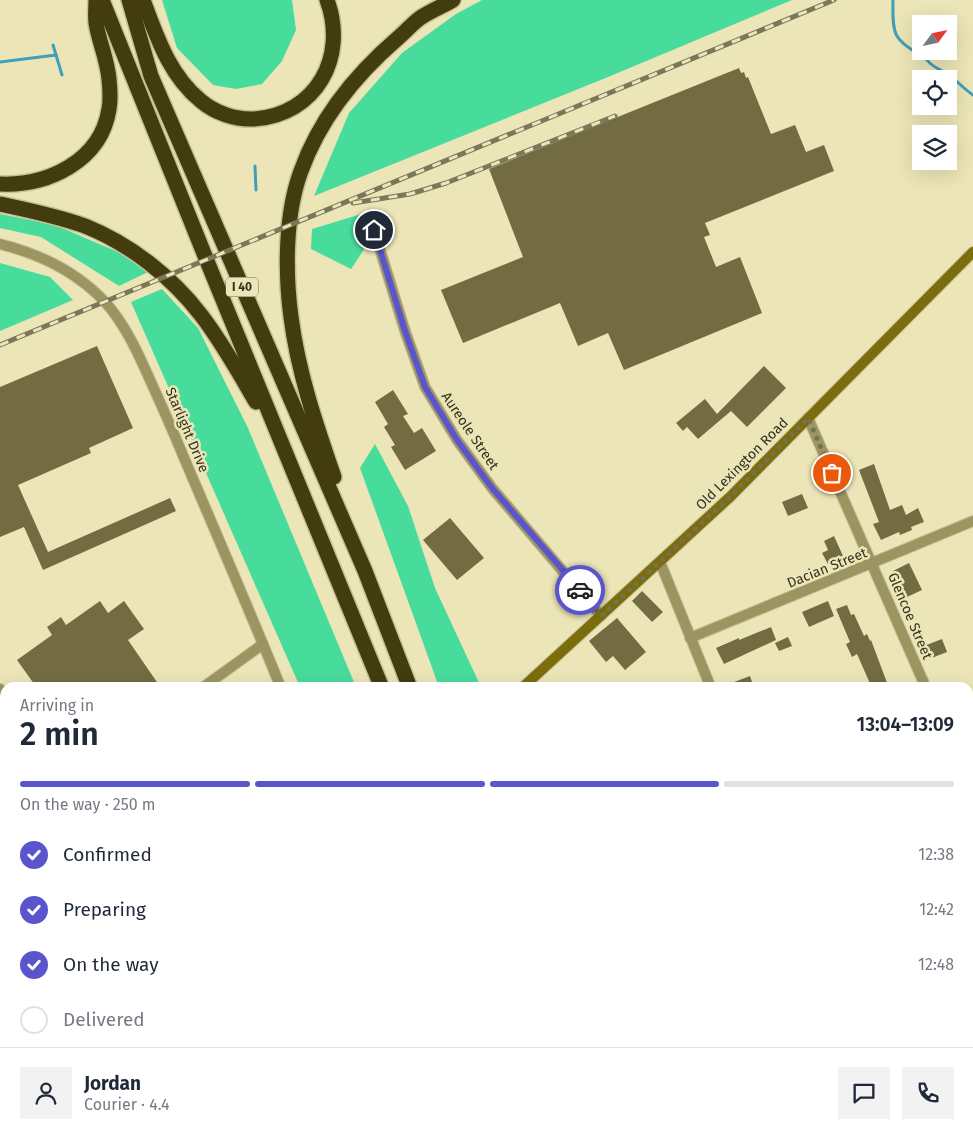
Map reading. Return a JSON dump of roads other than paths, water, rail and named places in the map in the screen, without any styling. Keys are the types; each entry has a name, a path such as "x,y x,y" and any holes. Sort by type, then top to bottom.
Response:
{"highway":[{"path":"0,184 28,183 63,172 77,163 97,140 104,126 110,100 107,63 96,23 96,0"},
{"name":"I 40","path":"102,0 380,682"},
{"name":"I 40","path":"128,0 151,76 364,571 408,682"},
{"path":"143,0 162,49 174,72 189,90 202,103 220,113 249,119 272,116 295,107 309,96 320,83 328,66 334,39 332,16 328,0"},
{"path":"364,571 309,403 291,317 287,264 291,212 300,172 318,133 347,89 378,55 421,18 453,0"},
{"path":"0,204 46,214 85,226 127,248 164,275 201,314 282,444"}],"main road":[{"name":"Old Lexington Road","path":"529,682 730,497 973,252"}],"street":[{"name":"Aureole Street","path":"374,230 405,331 425,387 457,440 492,488 601,616"},
{"name":"Starlight Drive","path":"0,244 24,250 66,270 104,301 125,329 170,423 279,682"},
{"name":"Glencoe Street","path":"808,418 923,682"},
{"name":"Dacian Street","path":"690,638 973,521"},
{"path":"660,562 708,682"},
{"path":"210,682 263,644"}],"waterway":[{"path":"893,0 893,24 902,42 948,74 973,95"},
{"path":"53,45 62,75"},
{"path":"0,62 56,55"},
{"path":"255,166 256,190"}],"railway":[{"path":"0,345 834,0"},
{"path":"353,203 410,194 446,183 615,116"}]}
